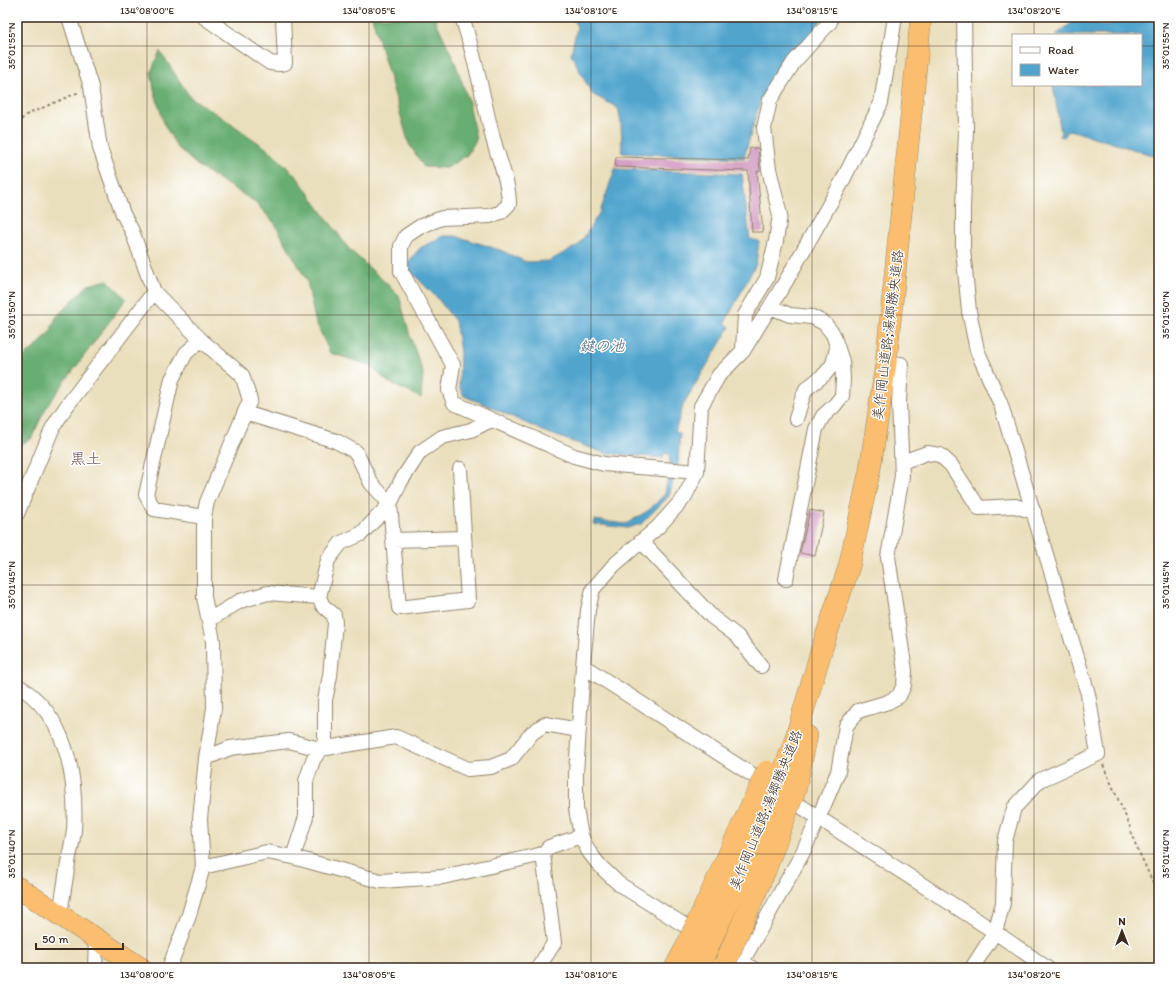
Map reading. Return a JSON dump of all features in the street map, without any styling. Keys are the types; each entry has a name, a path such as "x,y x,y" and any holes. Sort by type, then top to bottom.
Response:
{"highway":[{"name":"美作岡山道路;湯郷勝央道路","path":"820,654 858,468 875,359 909,17"},
{"name":"美作岡山道路;湯郷勝央道路","path":"702,961 747,861 775,778 794,743 820,654 849,566 870,469 880,410 891,320 921,17"},
{"path":"675,968 686,936 775,778"},
{"path":"735,965 765,872 775,778"},
{"path":"17,887 141,968"}],"street":[{"path":"69,17 91,87 100,148 123,214 132,231 154,292 201,340 242,375 250,400 207,502 204,517 204,597 213,641 214,708 206,758 200,818 203,867 188,918 169,968"},
{"path":"204,17 264,60 270,63 279,64 285,63 283,17"},
{"path":"462,17 472,47 494,142 508,192 508,204 501,212 490,216 442,218 416,229 406,236 401,246 401,271 452,365 449,390 454,403 574,456 604,464 697,472"},
{"path":"743,351 745,314 767,278 776,241 780,215 769,169 764,128 770,100 794,62 830,22 830,17"},
{"path":"895,17 881,103 842,182 770,307 743,351 719,375 701,406 697,472 684,498 658,527 614,565 593,589 588,610 576,774 576,809 581,836 596,862 619,884 686,936 735,965 803,852 838,772 846,726 858,711 888,702 899,696 904,685 905,671 888,557 902,476 899,403 901,364"},
{"path":"964,17 966,130 963,249 969,311 978,350 1001,405 1088,694 1098,754 1040,780 1014,808 1005,841 1003,904 995,932 972,968"},
{"path":"17,514 53,427 66,407 154,292"},
{"path":"770,307 790,315 812,317 824,323 833,334 842,362 842,396 823,416 816,429 786,579"},
{"path":"201,340 186,353 172,379 146,495 154,509 204,517"},
{"path":"796,420 806,389 825,374 833,364 837,348"},
{"path":"245,414 336,441 356,452 370,483 390,504 399,608 468,600 460,469"},
{"path":"293,858 306,817 306,781 313,760 325,742 325,700 330,676 335,623 334,615 323,606 319,597 328,560 341,543 361,534 390,504 420,452 442,437 471,430 490,420"},
{"path":"902,462 927,453 940,455 950,466 979,508 1016,506 1034,512"},
{"path":"393,540 464,538"},
{"path":"642,541 712,617 737,636 761,666"},
{"path":"209,620 240,601 268,593 319,597"},
{"path":"583,666 775,778 818,818 995,932 1047,968"},
{"path":"17,685 38,700 53,719 66,748 72,781 74,830 60,914"},
{"path":"206,758 230,748 289,741 320,749 396,737 468,769 491,766 511,759 532,733 545,724 579,730"},
{"path":"203,867 267,852 380,881 443,877 543,854 549,847 581,836"},
{"path":"538,968 554,943 543,854"},
{"path":"95,968 96,939"}],"path":[{"path":"17,124 26,114 91,87"},
{"path":"1098,754 1129,824 1134,841 1159,896"}],"green space":[{"path":"372,17 434,17 455,62 469,102 476,140 467,155 447,168 424,167 409,144"},
{"path":"160,51 190,97 270,151 297,177 349,249 399,295 410,336 423,373 421,398 388,382 369,365 330,353 315,320 307,281 275,224 255,202 199,167 177,147 164,124 154,89 151,72"},
{"path":"108,280 126,299 47,406 31,439 17,446 17,363 40,343 51,330 56,317 88,285"}],"water":[{"path":"572,17 823,17 817,27 773,77 759,105 744,158 622,153 621,123 618,108 592,94 571,54 577,27"},
{"path":"1116,17 1159,17 1159,155 1155,156 1070,130 1066,132 1064,137 1060,136 1061,133 1053,86 1142,86 1142,34 1057,34 1075,20 1112,25"},
{"name":"鍵の池","path":"615,169 742,174 750,239 759,241 756,264 725,323 730,327 684,403 675,432 680,433 678,464 669,496 641,524 627,528 593,524 594,520 626,524 649,510 665,494 670,462 669,454 664,453 663,458 605,453 545,432 464,396 459,386 460,352 455,321 438,299 409,270 409,261 420,248 443,236 456,236 500,250 526,262 549,261 579,245 600,212"}],"building":[{"path":"750,148 758,148 760,171 757,171 763,232 752,232 748,171 615,167 616,157 748,160"},
{"path":"810,510 824,513 815,556 800,553"}],"district":[{"name":"黒土","path":"86,458"}]}
